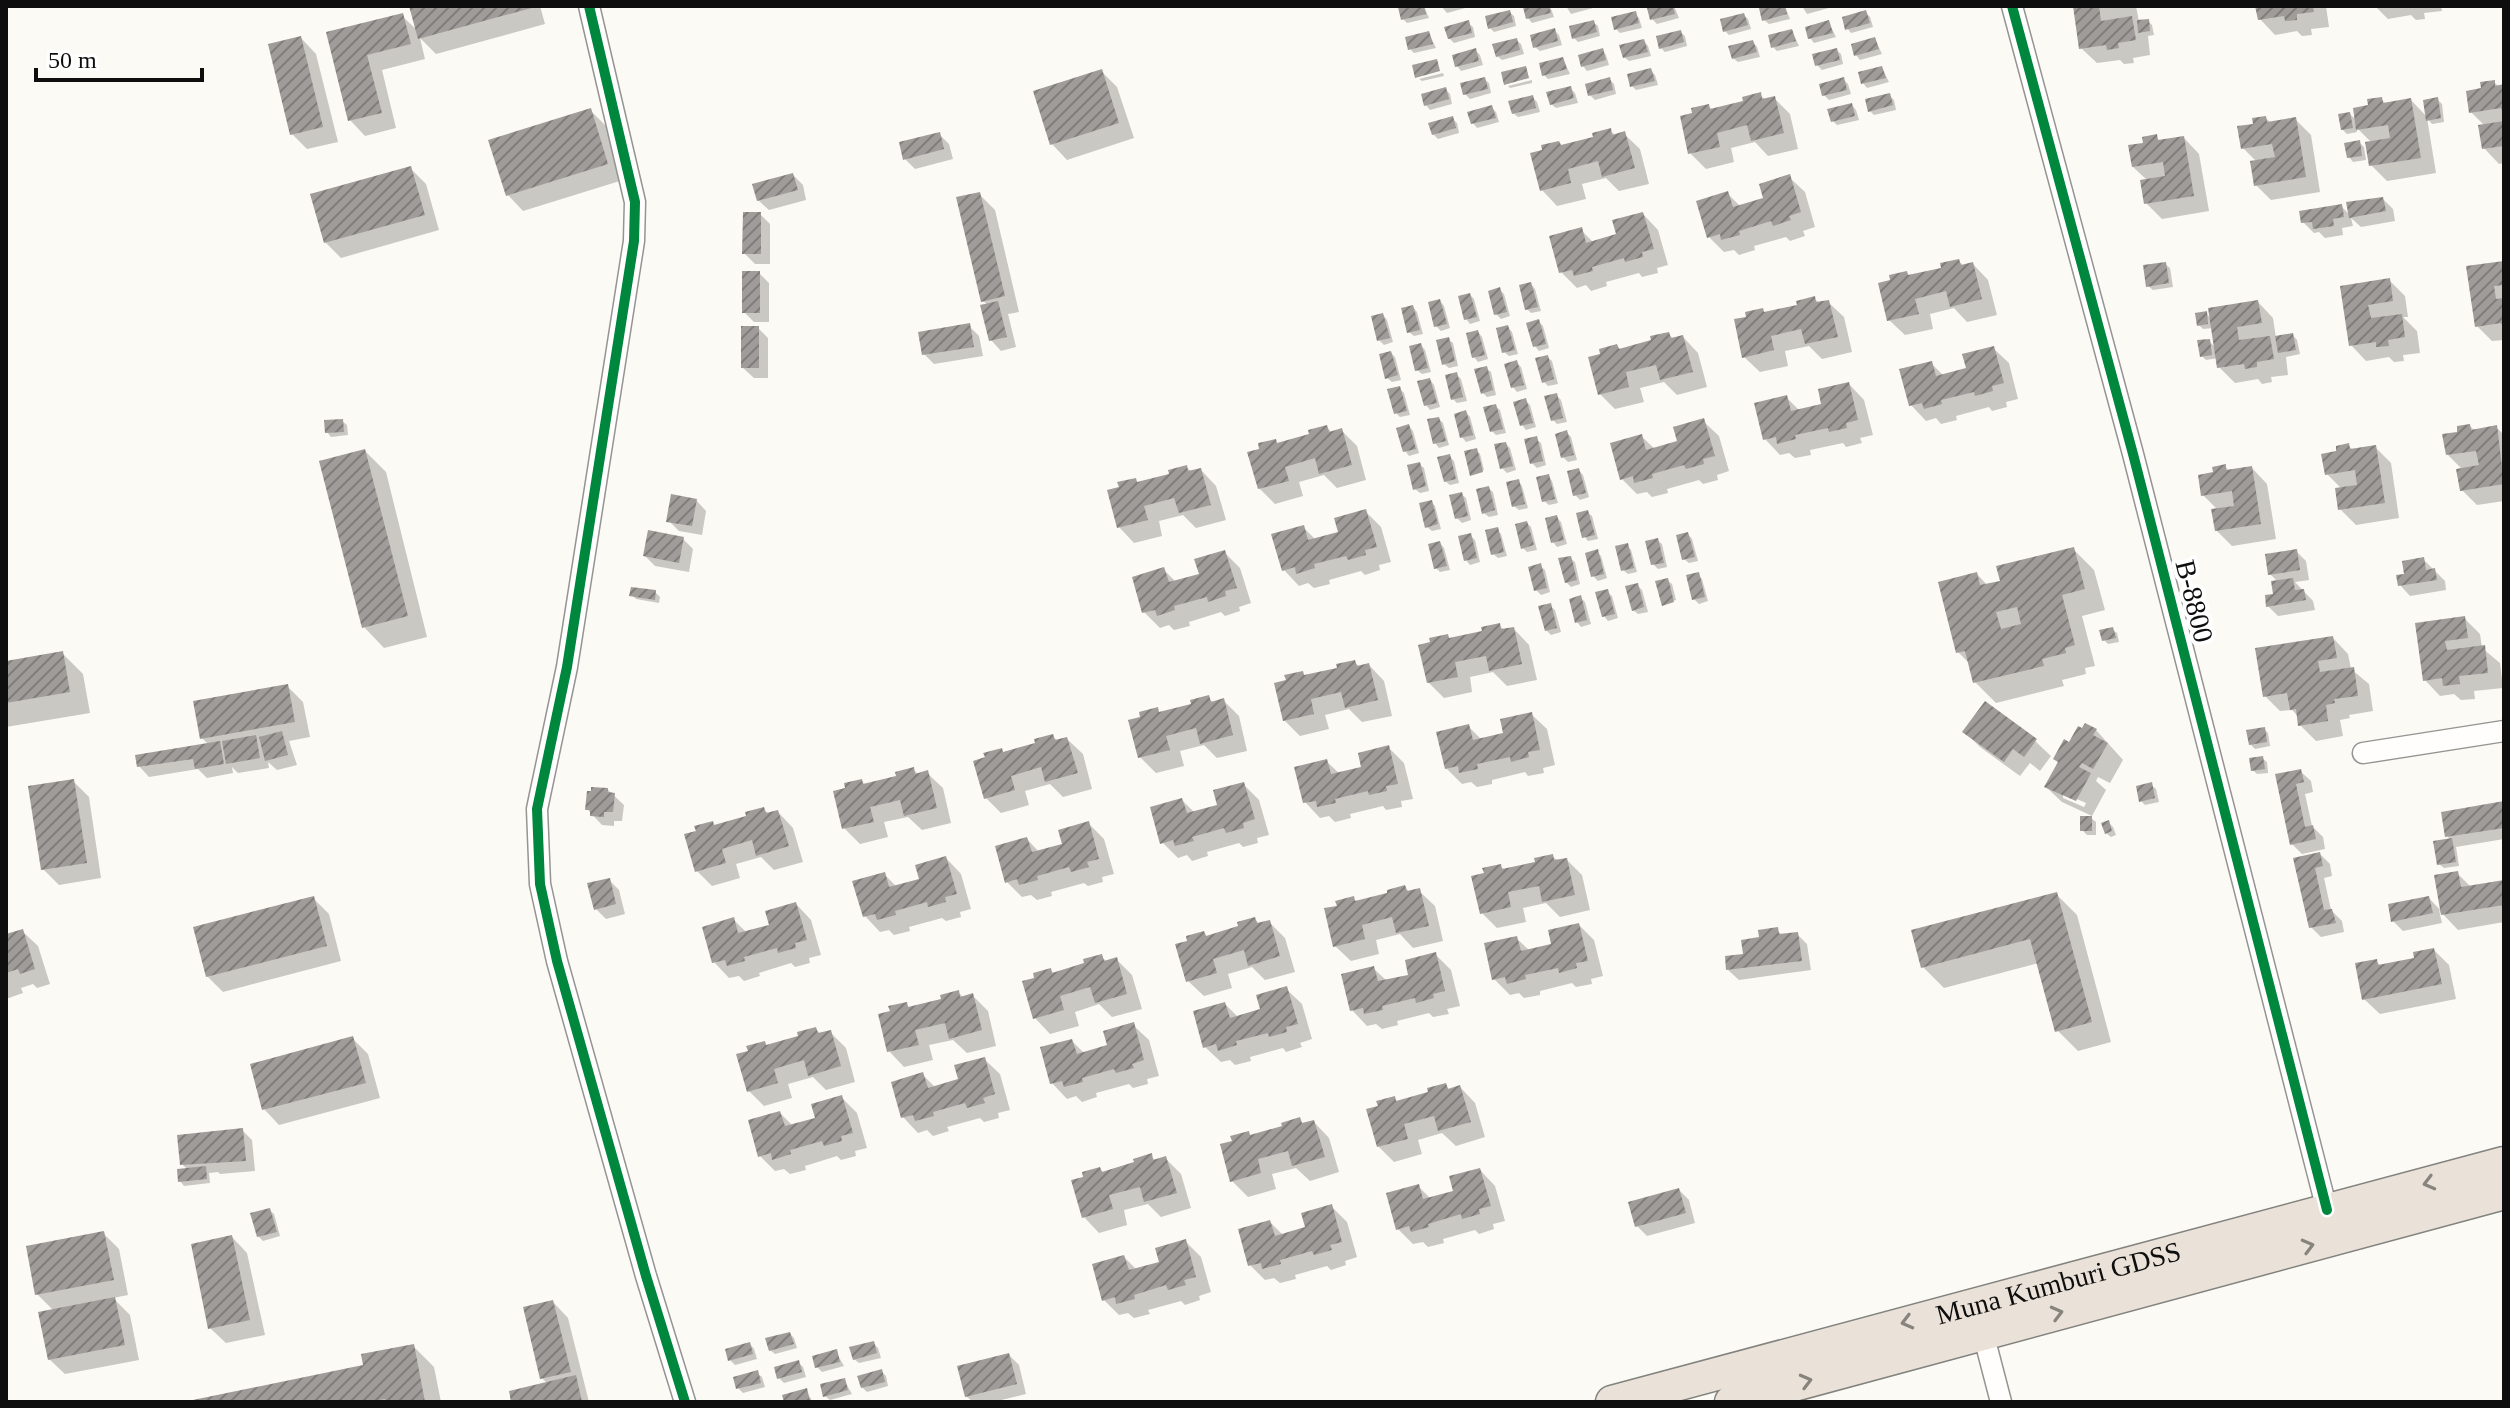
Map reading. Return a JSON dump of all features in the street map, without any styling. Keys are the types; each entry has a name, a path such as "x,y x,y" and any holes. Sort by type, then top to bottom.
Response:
{"highway":[{"name":"Muna Kumburi GDSS","path":"1612,1402 2504,1163"},
{"name":"Muna Kumburi GDSS","path":"1731,1402 2504,1193"}],"street":[{"path":"589,6 635,202 634,241 567,667 537,809 540,884 561,976 685,1402"},
{"name":"B-8800","path":"2012,6 2133,454 2327,1210"},
{"path":"2363,753 2504,731"},
{"path":"1983,1333 2001,1402"}],"building":[{"path":"409,6 535,6 535,7 418,39"},
{"path":"1424,6 1426,14 1401,20 1398,7"},
{"path":"1549,6 1551,13 1526,19 1523,7"},
{"path":"1673,6 1675,14 1650,20 1647,8"},
{"path":"1785,6 1787,14 1762,21 1759,8"},
{"path":"2073,6 2099,6 2101,21 2132,16 2136,40 2118,43 2119,48 2107,50 2106,45 2079,49"},
{"path":"2255,6 2313,6 2314,12 2297,14 2297,20 2285,21 2284,16 2258,20"},
{"path":"1510,10 1513,22 1488,29 1485,16"},
{"path":"1866,10 1870,23 1845,30 1842,17"},
{"path":"1636,11 1639,23 1614,30 1611,17"},
{"path":"403,13 411,44 367,55 382,113 348,121 326,32"},
{"path":"1744,13 1748,25 1723,32 1720,19"},
{"path":"2149,19 2150,31 2138,33 2137,20"},
{"path":"1469,20 1472,33 1448,39 1444,27"},
{"path":"1594,20 1597,32 1572,39 1569,26"},
{"path":"1829,20 1833,33 1808,39 1805,27"},
{"path":"1555,28 1558,41 1533,48 1530,35"},
{"path":"1792,29 1796,41 1771,48 1768,35"},
{"path":"1681,30 1684,42 1659,49 1656,36"},
{"path":"1429,31 1433,44 1408,50 1405,37"},
{"path":"301,36 323,127 290,135 268,44"},
{"path":"1875,37 1879,49 1854,56 1851,44"},
{"path":"1517,38 1520,50 1496,57 1492,44"},
{"path":"1644,39 1648,52 1623,58 1619,45"},
{"path":"1753,40 1757,52 1732,59 1728,46"},
{"path":"1476,48 1479,61 1455,67 1452,55"},
{"path":"1603,48 1606,60 1581,67 1578,55"},
{"path":"1837,48 1840,60 1815,66 1812,54"},
{"path":"1563,57 1567,69 1542,76 1539,63"},
{"path":"1437,59 1440,71 1415,78 1412,65"},
{"path":"1526,66 1529,78 1504,85 1501,72"},
{"path":"1882,66 1886,78 1861,84 1858,72"},
{"path":"1651,68 1655,81 1630,87 1627,74"},
{"path":"1102,69 1119,123 1050,145 1033,91"},
{"path":"1485,77 1488,89 1463,95 1460,83"},
{"path":"1610,77 1613,90 1588,96 1585,84"},
{"path":"1844,77 1847,90 1822,96 1819,84"},
{"path":"2495,80 2495,86 2504,84 2504,117 2501,108 2469,113 2466,91 2481,88 2480,82"},
{"path":"1571,86 1574,98 1550,105 1546,92"},
{"path":"1446,87 1449,99 1424,106 1421,94"},
{"path":"1761,92 1762,99 1775,96 1784,133 1751,141 1747,125 1717,133 1720,147 1688,154 1680,116 1692,113 1691,108 1709,104 1710,109 1743,101 1742,97"},
{"path":"1890,93 1893,105 1868,112 1865,99"},
{"path":"1533,95 1536,108 1512,114 1508,101"},
{"path":"2382,97 2383,103 2411,98 2421,158 2369,166 2365,142 2390,138 2388,125 2356,130 2353,108 2368,105 2367,99"},
{"path":"2438,97 2441,118 2426,121 2423,100"},
{"path":"1852,103 1855,116 1831,122 1827,109"},
{"path":"1492,105 1496,118 1471,124 1467,112"},
{"path":"591,108 608,164 506,196 488,140"},
{"path":"2350,112 2353,128 2341,130 2338,114"},
{"path":"1453,116 1456,128 1432,135 1428,123"},
{"path":"2266,116 2267,122 2296,117 2306,177 2254,186 2250,161 2275,157 2272,144 2241,149 2237,126 2253,124 2252,118"},
{"path":"2504,121 2504,146 2482,149 2478,125"},
{"path":"1611,128 1612,135 1625,131 1635,168 1602,177 1598,161 1568,169 1571,183 1540,191 1530,153 1542,150 1541,145 1559,141 1561,145 1593,137 1592,133"},
{"path":"940,132 944,149 903,160 899,142"},
{"path":"2157,134 2158,140 2184,136 2194,196 2144,204 2140,180 2165,176 2163,162 2132,167 2128,145 2143,143 2142,137"},
{"path":"2360,140 2362,156 2347,158 2344,143"},
{"path":"411,166 425,215 324,243 310,194"},
{"path":"793,173 798,190 757,201 752,184"},
{"path":"1790,174 1801,212 1789,216 1791,220 1773,226 1771,221 1721,240 1720,234 1707,238 1696,201 1728,191 1733,207 1763,198 1759,184"},
{"path":"980,192 1005,296 981,302 956,197"},
{"path":"2383,197 2386,211 2349,218 2346,202"},
{"path":"2342,204 2344,217 2333,219 2334,226 2313,229 2312,222 2301,223 2299,211"},
{"path":"743,212 761,212 761,254 742,254"},
{"path":"1643,212 1654,249 1642,252 1643,257 1625,262 1624,258 1574,276 1572,270 1559,273 1549,236 1582,227 1586,243 1616,234 1612,220"},
{"path":"1959,259 1961,265 1973,262 1982,299 1950,307 1946,291 1915,299 1919,314 1887,321 1878,283 1890,280 1889,275 1907,271 1908,275 1941,268 1940,263"},
{"path":"2504,261 2504,285 2494,286 2496,299 2504,298 2504,330 2501,323 2475,327 2466,266"},
{"path":"2166,262 2169,283 2146,287 2143,265"},
{"path":"742,271 760,271 760,313 742,313"},
{"path":"2390,278 2393,301 2368,305 2371,318 2402,314 2405,337 2388,340 2389,346 2376,347 2376,342 2349,346 2340,286"},
{"path":"1531,282 1538,307 1525,310 1519,285"},
{"path":"1500,287 1507,312 1494,315 1488,291"},
{"path":"1470,293 1477,317 1464,320 1458,296"},
{"path":"1815,296 1816,302 1829,300 1838,337 1805,344 1801,329 1771,336 1774,350 1742,358 1734,319 1746,317 1745,312 1763,308 1764,312 1797,305 1796,301"},
{"path":"1440,299 1447,324 1434,327 1428,302"},
{"path":"2258,300 2262,323 2237,327 2239,340 2270,336 2274,359 2257,362 2257,367 2245,369 2244,364 2217,368 2208,308"},
{"path":"998,301 1007,337 989,341 980,305"},
{"path":"1413,305 1420,330 1407,333 1401,308"},
{"path":"2207,311 2208,324 2197,326 2195,313"},
{"path":"1383,313 1390,338 1377,341 1371,316"},
{"path":"1539,319 1546,344 1533,347 1526,323"},
{"path":"970,323 974,347 922,355 918,332"},
{"path":"1508,325 1515,350 1502,353 1496,328"},
{"path":"741,326 759,326 759,368 741,368"},
{"path":"1478,330 1485,355 1472,358 1466,333"},
{"path":"1669,332 1671,338 1683,335 1693,372 1660,380 1656,365 1626,372 1629,387 1598,395 1588,357 1600,354 1599,349 1617,344 1619,349"},
{"path":"2293,333 2296,350 2278,353 2275,336"},
{"path":"1449,337 1455,361 1442,365 1436,340"},
{"path":"2210,339 2212,355 2200,357 2197,340"},
{"path":"1421,343 1428,368 1415,371 1409,346"},
{"path":"1994,346 2004,383 1992,386 1993,391 1941,400 1942,404 1924,409 1922,403 1909,406 1899,369 1932,361 1936,376 1966,368 1962,354"},
{"path":"1391,351 1398,375 1385,379 1379,354"},
{"path":"1548,355 1554,379 1542,383 1535,358"},
{"path":"1517,360 1524,385 1511,388 1504,364"},
{"path":"1487,366 1493,390 1481,394 1474,369"},
{"path":"1457,372 1463,397 1451,400 1445,375"},
{"path":"1430,378 1437,403 1424,406 1417,381"},
{"path":"1849,382 1858,420 1846,423 1847,428 1829,432 1828,428 1795,435 1796,439 1777,444 1776,437 1763,440 1754,403 1787,395 1791,411 1821,404 1818,389"},
{"path":"1400,386 1407,411 1394,414 1387,389"},
{"path":"1557,393 1563,418 1551,421 1544,396"},
{"path":"1526,398 1533,423 1520,426 1513,402"},
{"path":"1496,404 1503,429 1490,432 1483,407"},
{"path":"1466,410 1473,435 1460,438 1454,414"},
{"path":"1439,417 1446,441 1433,444 1427,419"},
{"path":"1704,418 1715,456 1703,459 1704,464 1686,469 1684,465 1634,483 1633,476 1620,480 1610,443 1642,434 1646,450 1677,441 1673,427"},
{"path":"343,419 344,432 325,433 324,420"},
{"path":"1409,424 1416,449 1403,452 1396,428"},
{"path":"2470,424 2471,430 2497,425 2504,484 2460,491 2456,469 2479,465 2476,451 2446,455 2442,434 2457,432 2457,426"},
{"path":"1327,425 1329,432 1342,428 1352,465 1319,474 1315,458 1285,467 1289,481 1258,489 1247,452 1259,449 1258,443 1276,439 1277,443"},
{"path":"1567,430 1574,455 1561,458 1555,434"},
{"path":"1537,436 1543,461 1530,464 1524,439"},
{"path":"1506,442 1513,466 1500,469 1494,444"},
{"path":"2349,443 2350,449 2376,445 2385,503 2338,510 2335,488 2357,485 2355,470 2325,475 2321,454 2336,451 2336,446"},
{"path":"1477,448 1483,472 1470,476 1464,451"},
{"path":"365,449 408,616 362,628 319,461"},
{"path":"1450,454 1456,479 1444,482 1437,457"},
{"path":"1420,462 1426,486 1413,490 1407,465"},
{"path":"2226,464 2226,470 2252,466 2261,524 2215,531 2211,509 2234,506 2232,491 2201,496 2198,475 2213,472 2212,467"},
{"path":"1187,465 1188,471 1201,468 1211,505 1179,513 1174,498 1144,506 1148,520 1117,528 1107,490 1119,487 1117,482 1136,478 1137,482 1169,474 1168,470"},
{"path":"1579,468 1586,493 1573,496 1567,471"},
{"path":"1549,474 1555,499 1542,502 1536,477"},
{"path":"1519,479 1525,504 1512,507 1506,482"},
{"path":"1489,486 1495,510 1482,514 1476,489"},
{"path":"1462,492 1468,516 1455,519 1449,495"},
{"path":"671,494 697,499 692,526 666,522"},
{"path":"1432,500 1438,524 1425,528 1419,503"},
{"path":"1366,509 1377,547 1365,550 1366,555 1348,560 1346,556 1314,564 1315,568 1296,574 1295,567 1282,571 1271,534 1304,525 1308,540 1338,532 1334,518"},
{"path":"1588,510 1595,535 1582,538 1576,513"},
{"path":"1557,515 1564,540 1551,543 1545,518"},
{"path":"1527,521 1534,545 1521,549 1515,524"},
{"path":"1498,527 1504,552 1491,555 1485,530"},
{"path":"648,530 684,537 679,563 643,556"},
{"path":"1688,532 1695,557 1682,560 1676,535"},
{"path":"1471,533 1477,558 1464,561 1458,536"},
{"path":"1658,538 1664,563 1651,565 1645,541"},
{"path":"1440,541 1447,566 1434,569 1428,544"},
{"path":"1628,543 1634,568 1621,571 1615,546"},
{"path":"2074,547 2085,589 2062,595 2075,645 2065,648 2066,653 2042,659 2044,666 1973,683 1965,651 1956,653 1938,582 1977,572 1980,585 2000,581 1996,566","holes":["2017,607 2021,624 2001,629 1996,612"]},
{"path":"1598,549 1604,574 1591,577 1585,553"},
{"path":"2297,549 2300,570 2268,575 2265,554"},
{"path":"1225,550 1237,588 1225,591 1226,596 1208,602 1207,597 1174,606 1175,610 1157,616 1155,610 1142,613 1132,577 1164,567 1169,582 1199,574 1194,559"},
{"path":"1571,556 1577,580 1565,583 1558,558"},
{"path":"2424,557 2426,570 2435,568 2437,580 2398,586 2396,575 2404,574 2402,561"},
{"path":"1541,563 1547,588 1534,591 1528,567"},
{"path":"1699,572 1705,597 1692,600 1686,575"},
{"path":"1668,578 1674,602 1662,606 1655,581"},
{"path":"2293,578 2295,590 2304,589 2306,600 2266,607 2265,595 2273,594 2271,581"},
{"path":"1638,583 1644,607 1632,611 1625,586"},
{"path":"631,587 656,590 655,600 629,596"},
{"path":"1608,589 1615,614 1602,617 1595,592"},
{"path":"1581,595 1587,620 1575,623 1569,599"},
{"path":"1551,603 1557,628 1545,631 1538,606"},
{"path":"2465,616 2468,638 2445,641 2447,650 2485,645 2488,673 2459,676 2460,684 2443,686 2442,678 2423,681 2415,623"},
{"path":"1500,623 1501,629 1514,627 1522,664 1489,671 1486,656 1455,662 1458,677 1427,683 1418,645 1430,642 1429,638 1448,634 1449,638 1482,631 1481,627"},
{"path":"2113,627 2116,638 2102,641 2099,630"},
{"path":"2333,636 2337,658 2318,661 2320,672 2354,667 2358,696 2334,699 2335,703 2326,705 2328,721 2298,726 2296,709 2290,710 2287,693 2263,697 2255,648"},
{"path":"63,651 70,692 6,703 6,661"},
{"path":"1355,660 1357,666 1369,663 1378,700 1345,708 1341,692 1311,699 1314,714 1283,721 1274,683 1286,680 1284,675 1303,671 1304,675 1337,668 1336,664"},
{"path":"288,684 295,722 200,739 193,701"},
{"path":"1209,695 1211,702 1224,698 1233,735 1200,744 1196,728 1166,736 1170,750 1138,758 1128,720 1140,717 1139,712 1158,707 1159,712 1191,704 1190,700"},
{"path":"1985,701 2037,739 2024,757 2013,749 2004,762 1962,732"},
{"path":"1532,712 1540,750 1528,752 1529,757 1511,762 1510,757 1477,764 1478,769 1459,773 1458,766 1445,769 1436,732 1469,724 1473,740 1503,733 1500,719"},
{"path":"2085,723 2097,729 2093,735 2108,743 2093,769 2082,763 2079,767 2091,773 2076,801 2044,787 2058,762 2053,759 2064,739 2069,742 2078,726 2082,728"},
{"path":"2265,727 2267,742 2249,745 2246,730"},
{"path":"282,731 288,755 265,761 259,737"},
{"path":"1053,734 1055,740 1067,737 1078,773 1045,782 1041,767 1011,776 1015,790 984,799 973,761 985,757 983,753 1002,748 1003,752"},
{"path":"256,735 260,758 226,764 222,741"},
{"path":"220,741 224,764 195,769 193,759 137,767 135,755"},
{"path":"1389,745 1398,784 1386,786 1387,791 1369,795 1368,791 1317,807 1316,801 1303,803 1294,767 1327,759 1331,774 1361,767 1358,753"},
{"path":"2263,756 2265,769 2251,771 2249,758"},
{"path":"914,767 915,774 928,770 937,808 904,816 900,800 870,807 874,822 842,829 833,791 845,788 844,783 862,779 863,784 896,776 895,772"},
{"path":"2301,769 2304,782 2296,784 2305,827 2313,825 2316,839 2290,845 2275,774"},
{"path":"74,779 87,863 41,870 28,786"},
{"path":"1244,782 1255,819 1243,823 1244,828 1226,833 1224,828 1192,837 1194,841 1175,846 1173,840 1160,844 1150,807 1182,798 1187,813 1217,805 1213,790"},
{"path":"2152,782 2155,798 2139,802 2136,786"},
{"path":"591,787 608,788 608,792 615,793 613,812 604,812 604,817 590,816 590,810 585,810 587,791 591,791"},
{"path":"2504,801 2504,828 2445,837 2441,812"},
{"path":"764,807 766,813 778,810 789,846 756,856 752,840 722,849 726,863 695,872 684,834 696,831 694,826 713,821 714,825"},
{"path":"2080,816 2092,816 2092,831 2080,831"},
{"path":"2109,820 2112,831 2105,834 2101,823"},
{"path":"1089,821 1099,859 1087,862 1089,867 1071,872 1069,867 1019,885 1017,879 1005,883 995,846 1027,837 1032,852 1062,844 1058,830"},
{"path":"2452,838 2456,862 2437,865 2433,841"},
{"path":"2320,852 2323,866 2315,868 2324,910 2332,909 2336,923 2309,928 2293,858"},
{"path":"1553,854 1554,860 1567,858 1575,895 1542,902 1539,886 1508,892 1511,907 1480,914 1471,876 1484,873 1482,868 1501,864 1502,869 1535,862 1534,858"},
{"path":"946,856 957,894 945,897 946,902 928,907 927,902 877,920 875,914 863,917 852,881 885,872 889,887 919,879 915,865"},
{"path":"2458,871 2461,887 2504,880 2504,905 2441,915 2434,875"},
{"path":"610,878 616,904 594,910 587,883"},
{"path":"1405,885 1407,891 1420,888 1429,926 1396,933 1392,917 1362,925 1365,939 1333,947 1324,908 1337,906 1335,901 1354,896 1355,901"},
{"path":"2057,892 2092,1022 2055,1032 2030,939 1921,968 1911,930"},
{"path":"314,896 327,946 206,977 193,927"},
{"path":"2429,896 2433,913 2391,922 2388,904"},
{"path":"796,902 807,940 795,943 796,948 778,953 777,948 744,957 745,961 727,966 725,960 712,963 702,927 734,917 738,933 769,925 765,911"},
{"path":"1255,917 1257,923 1270,920 1280,956 1248,966 1244,950 1213,959 1217,973 1186,982 1175,944 1187,941 1186,936 1204,931 1206,936"},
{"path":"1579,923 1588,961 1576,963 1577,968 1559,973 1558,968 1525,975 1526,979 1507,984 1505,977 1492,980 1484,943 1517,936 1521,951 1551,944 1548,930"},
{"path":"1778,927 1779,934 1798,932 1802,961 1726,970 1725,956 1743,954 1741,940 1759,937 1758,930"},
{"path":"23,929 35,969 20,974 18,969 6,973 6,934"},
{"path":"2434,948 2442,984 2362,1000 2355,963 2377,959 2378,965 2414,958 2413,952"},
{"path":"1436,952 1445,991 1433,994 1434,998 1416,1003 1415,998 1364,1014 1363,1008 1350,1011 1341,974 1374,966 1378,981 1408,975 1405,960"},
{"path":"1102,954 1104,961 1117,957 1127,994 1095,1003 1090,987 1060,996 1064,1010 1033,1019 1022,981 1034,978 1033,973 1051,968 1052,973"},
{"path":"1287,986 1298,1024 1286,1027 1287,1032 1236,1041 1237,1045 1218,1051 1216,1044 1203,1048 1193,1011 1225,1002 1230,1018 1260,1009 1256,995"},
{"path":"959,990 960,997 973,993 982,1030 949,1039 945,1023 915,1030 919,1045 887,1052 878,1014 890,1011 888,1006 907,1002 908,1007 941,999 940,995"},
{"path":"1134,1022 1144,1060 1132,1064 1134,1068 1116,1073 1114,1069 1064,1087 1062,1081 1050,1084 1040,1047 1072,1039 1077,1054 1107,1045 1103,1031"},
{"path":"816,1027 818,1033 831,1030 841,1066 808,1076 804,1060 774,1069 778,1083 747,1092 736,1054 748,1051 746,1046 765,1041 766,1045"},
{"path":"353,1036 366,1083 262,1110 250,1064"},
{"path":"985,1057 995,1094 983,1098 985,1103 967,1108 965,1103 915,1121 913,1115 901,1118 891,1082 923,1072 928,1088 958,1079 954,1065"},
{"path":"1446,1083 1448,1089 1460,1085 1471,1122 1438,1131 1434,1116 1404,1124 1408,1139 1377,1147 1366,1109 1378,1106 1376,1101 1395,1096 1396,1101"},
{"path":"842,1095 853,1133 841,1136 842,1141 824,1146 822,1141 790,1150 791,1154 772,1160 771,1153 758,1157 748,1120 780,1111 785,1126 815,1118 811,1104"},
{"path":"1300,1117 1302,1123 1314,1120 1325,1157 1292,1166 1288,1151 1258,1159 1261,1173 1230,1182 1220,1144 1232,1141 1230,1136 1249,1131 1250,1135"},
{"path":"243,1128 246,1161 180,1165 177,1135"},
{"path":"1152,1153 1153,1160 1166,1156 1177,1193 1144,1202 1140,1187 1109,1195 1113,1209 1082,1218 1071,1180 1083,1177 1082,1172 1100,1167 1102,1172"},
{"path":"206,1166 207,1179 178,1182 177,1169"},
{"path":"1480,1168 1491,1206 1479,1209 1480,1214 1462,1219 1461,1214 1411,1232 1409,1226 1396,1230 1386,1193 1419,1184 1423,1199 1453,1191 1449,1176"},
{"path":"1679,1188 1686,1213 1635,1227 1628,1202"},
{"path":"1332,1204 1342,1242 1330,1245 1332,1250 1314,1255 1312,1251 1262,1269 1261,1263 1248,1266 1238,1229 1270,1220 1275,1236 1305,1227 1301,1213"},
{"path":"270,1208 277,1232 257,1237 250,1213"},
{"path":"104,1231 114,1280 35,1295 26,1246"},
{"path":"232,1235 250,1320 208,1329 191,1244"},
{"path":"1186,1239 1196,1277 1184,1280 1186,1285 1168,1290 1166,1285 1116,1304 1115,1297 1102,1301 1092,1264 1124,1255 1129,1270 1159,1262 1155,1248"},
{"path":"115,1297 125,1345 48,1360 38,1312"},
{"path":"553,1300 571,1372 540,1379 523,1307"},
{"path":"790,1332 794,1344 769,1351 765,1338"},
{"path":"874,1341 877,1353 853,1360 849,1347"},
{"path":"750,1342 753,1354 728,1361 725,1349"},
{"path":"414,1344 425,1402 386,1402 385,1399 368,1402 183,1402 363,1365 361,1354"},
{"path":"837,1349 840,1362 815,1368 812,1356"},
{"path":"1009,1353 1017,1384 965,1397 957,1366"},
{"path":"799,1360 802,1372 777,1379 774,1367"},
{"path":"882,1369 885,1382 861,1388 857,1376"},
{"path":"758,1370 761,1383 736,1389 733,1377"},
{"path":"576,1375 582,1402 511,1402 509,1391"},
{"path":"845,1378 848,1390 823,1397 820,1384"},
{"path":"807,1388 810,1401 784,1402 782,1395"}],"cycle path":[{"path":"589,6 635,202 634,241 567,667 537,809 540,884 557,961 685,1402"},
{"path":"2012,6 2133,454 2327,1210"}]}
